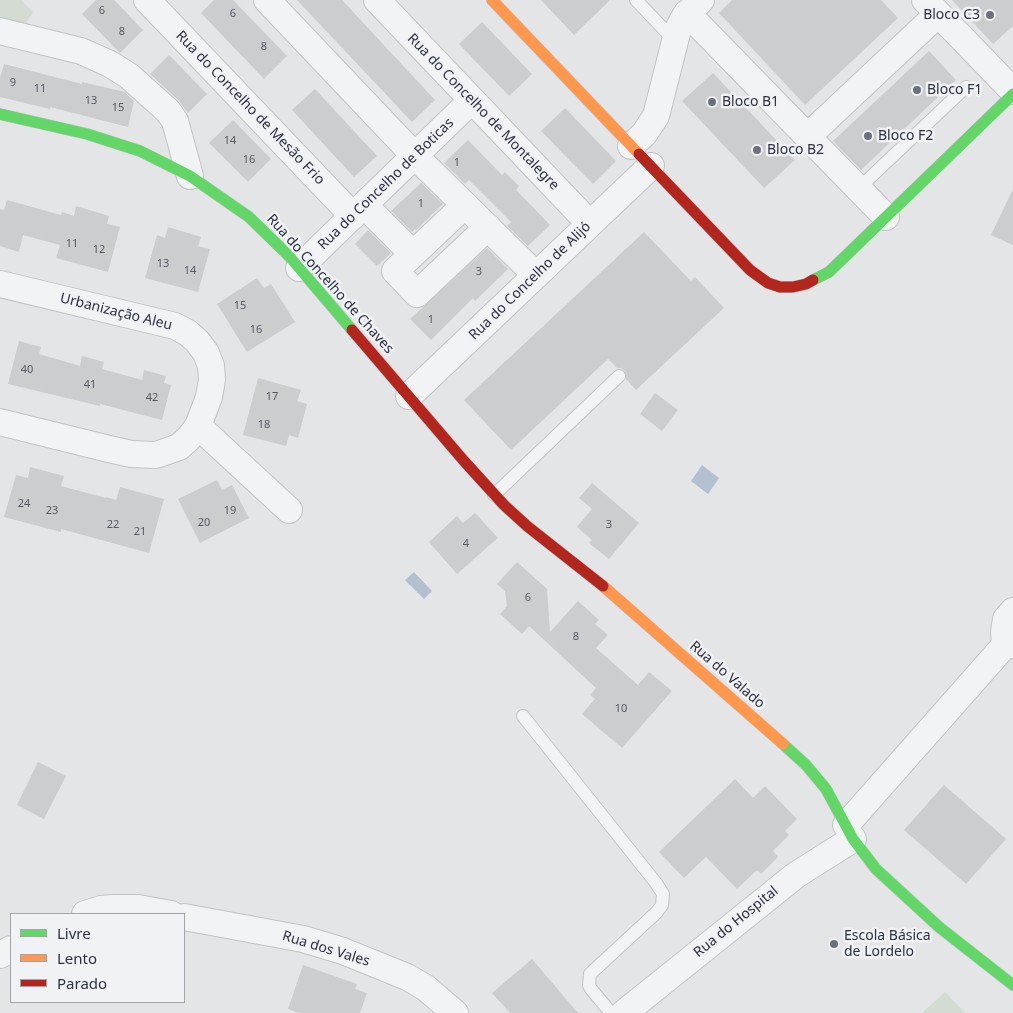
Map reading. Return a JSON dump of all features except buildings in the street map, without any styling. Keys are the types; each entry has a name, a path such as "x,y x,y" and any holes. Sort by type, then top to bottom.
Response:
{"street":[{"name":"Rua do Concelho de Mesão Frio","path":"147,0 359,210 413,254"},
{"path":"267,0 415,156 536,275"},
{"name":"Rua do Concelho de Montalegre","path":"377,0 590,224"},
{"path":"492,0 750,270 768,284 780,287 793,288 806,284 829,272 1013,93 932,7 808,136"},
{"path":"631,146 644,134 656,116 680,24 694,7 808,136 886,217"},
{"path":"0,31 81,51 110,64 128,76 168,111 175,120 190,176"},
{"name":"Rua do Concelho de Boticas","path":"300,268 472,100"},
{"name":"Rua do Concelho de Chaves","path":"0,114 123,144 157,158 190,176 249,216 300,268 409,396"},
{"name":"Rua do Concelho de Alijó","path":"409,396 651,166"},
{"path":"465,205 395,271 417,294 488,227"},
{"name":"Urbanização Aleu","path":"0,284 160,322 188,333 206,353 211,366 212,380 209,397 198,426 179,447 156,455 143,455 109,449 0,422"},
{"name":"Rua do Valado","path":"409,396 494,494 527,526 603,586 796,754 826,789 867,860 890,884 957,942 1013,985"},
{"path":"198,426 289,510"},
{"path":"1009,645 1006,619 1013,611"},
{"name":"Rua do Hospital","path":"624,1013 850,832 1009,645"},
{"path":"88,913 113,908 138,908 165,913"},
{"name":"Rua dos Vales","path":"185,917 303,939 343,951 380,965 426,988 455,1013"}],"lane":[{"path":"636,0 675,42"},
{"path":"859,188 966,87"},
{"path":"494,494 619,376"},
{"path":"523,716 663,894 662,905 657,912 590,974 588,979 591,989 611,1013"}],"shaded area":[{"path":"0,0 21,0 33,12 24,27 0,21"},
{"path":"945,992 965,1013 922,1013"}],"water":[{"path":"702,465 719,478 708,494 691,481"},
{"path":"414,572 432,591 424,599 405,580"}],"traffic: fast":[{"path":"813,280 829,272 1013,94"},
{"path":"0,114 87,134 140,151 190,176 249,217 289,256 352,330"},
{"path":"783,744 806,765 826,789 853,839 876,869 939,927 1013,985"}],"traffic: slow":[{"path":"492,0 639,154"},
{"path":"603,586 783,744"}],"traffic: jam":[{"path":"639,154 750,270 768,283 780,287 793,287 813,280"},
{"path":"352,330 504,505 527,526 603,586"}],"place":[{"name":"Bloco C3","path":"990,15"},
{"name":"Bloco F1","path":"917,90"},
{"name":"Bloco B1","path":"712,102"},
{"name":"Bloco F2","path":"868,136"},
{"name":"Bloco B2","path":"757,150"},
{"name":"Escola Básica de Lordelo","path":"834,944"}]}
